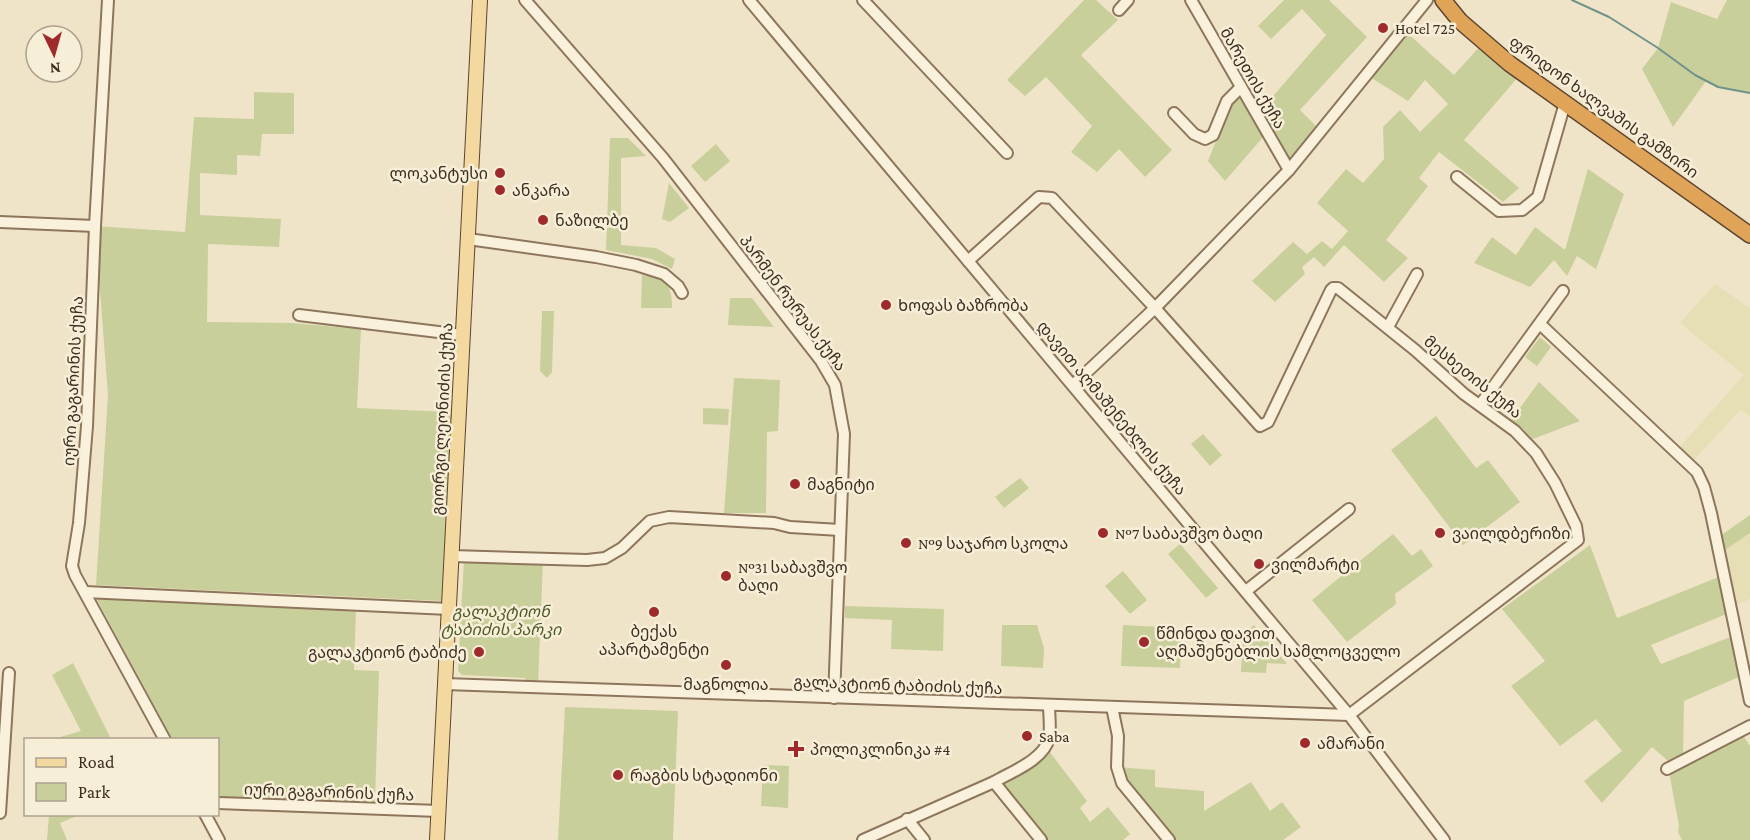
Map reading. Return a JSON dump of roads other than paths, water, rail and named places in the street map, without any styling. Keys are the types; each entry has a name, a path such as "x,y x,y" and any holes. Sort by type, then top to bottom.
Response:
{"highway":[{"name":"ფრიდონ ხალვაშის გამზირი","path":"1447,1 1460,21 1510,64 1750,235"}],"main road":[{"name":"გიორგი ლეონიძის ქუჩა","path":"437,840 456,556 472,239 480,0"},
{"name":"გიორგი ლეონიძის ქუჩა","path":"446,840 449,609 456,556 463,335 489,0"}],"street":[{"name":"იური გაგარინის ქუჩა","path":"108,0 95,226 87,426 79,523 72,566 164,738"},
{"name":"პარმენ რურუას ქუჩა","path":"525,0 663,158 826,367 835,385 844,434 834,698"},
{"path":"863,0 1007,153"},
{"path":"1119,10 1128,0"},
{"name":"მარეთის ქუჩა","path":"1191,0 1289,170"},
{"path":"1072,385 1155,308 1289,170 1426,0"},
{"name":"დავით აღმაშენებლის ქუჩა","path":"753,1 1349,715 1444,840"},
{"path":"1174,113 1194,134 1205,139 1213,135 1227,101 1241,87"},
{"path":"1457,177 1499,211 1522,210 1538,197 1565,103"},
{"path":"968,261 1039,197 1046,196 1052,198 1155,308"},
{"path":"0,222 95,226"},
{"path":"472,239 636,265 664,274 678,286 681,293"},
{"path":"1388,327 1417,274"},
{"name":"მესხეთის ქუჩა","path":"1155,308 1260,426 1268,422 1333,288 1338,288 1388,327 1479,405 1515,431 1536,453 1555,483 1576,526 1578,540 1349,715"},
{"path":"1479,405 1563,291"},
{"path":"299,315 463,335"},
{"path":"1540,324 1697,472 1711,513 1750,701"},
{"path":"1246,591 1348,509"},
{"path":"456,556 587,560 605,558 622,548 650,522 669,518 774,523 790,527 840,530"},
{"path":"85,592 449,609"},
{"path":"0,813 9,673"},
{"name":"გალაკტიონ ტაბიძის ქუჩა","path":"449,685 1349,715"},
{"path":"863,840 994,782 1035,758 1046,747 1049,737 1049,705"},
{"path":"1112,707 1118,736 1118,775 1122,783 1170,840"},
{"path":"1667,769 1750,726"},
{"path":"994,782 1041,840"},
{"name":"იური გაგარინის ქუჩა","path":"219,803 439,811"},
{"path":"206,816 219,840"},
{"path":"908,819 924,840"}],"waterway":[{"path":"1572,0 1609,17 1695,75 1718,87 1750,93"}],"place":[{"name":"Hotel 725","path":"1383,28"},
{"name":"ლოკანტუსი","path":"500,173"},
{"name":"ანკარა","path":"500,190"},
{"name":"ნაზილბე","path":"543,220"},
{"name":"Ხოფას Ბაზრობა","path":"886,305"},
{"name":"მაგნიტი","path":"795,484"},
{"name":"№7 საბავშვო ბაღი","path":"1103,533"},
{"name":"ვაილდბერიზი","path":"1440,533"},
{"name":"№9 საჯარო სკოლა","path":"906,543"},
{"name":"ვილმარტი","path":"1259,564"},
{"name":"№31 საბავშვო ბაღი","path":"726,576"},
{"name":"ბექას აპარტამენტი","path":"654,612"},
{"name":"წმინდა დავით აღმაშენებლის სამლოცველო","path":"1144,642"},
{"name":"გალაკტიონ ტაბიძე","path":"479,652"},
{"name":"მაგნოლია","path":"726,665"},
{"name":"Saba","path":"1027,736"},
{"name":"ამარანი","path":"1305,743"},
{"name":"პოლიკლინიკა #4","path":"796,749"},
{"name":"რაგბის სტადიონი","path":"618,775"}],"park label":[{"name":"გალაკტიონ ტაბიძის პარკი","path":"501,620"}]}
